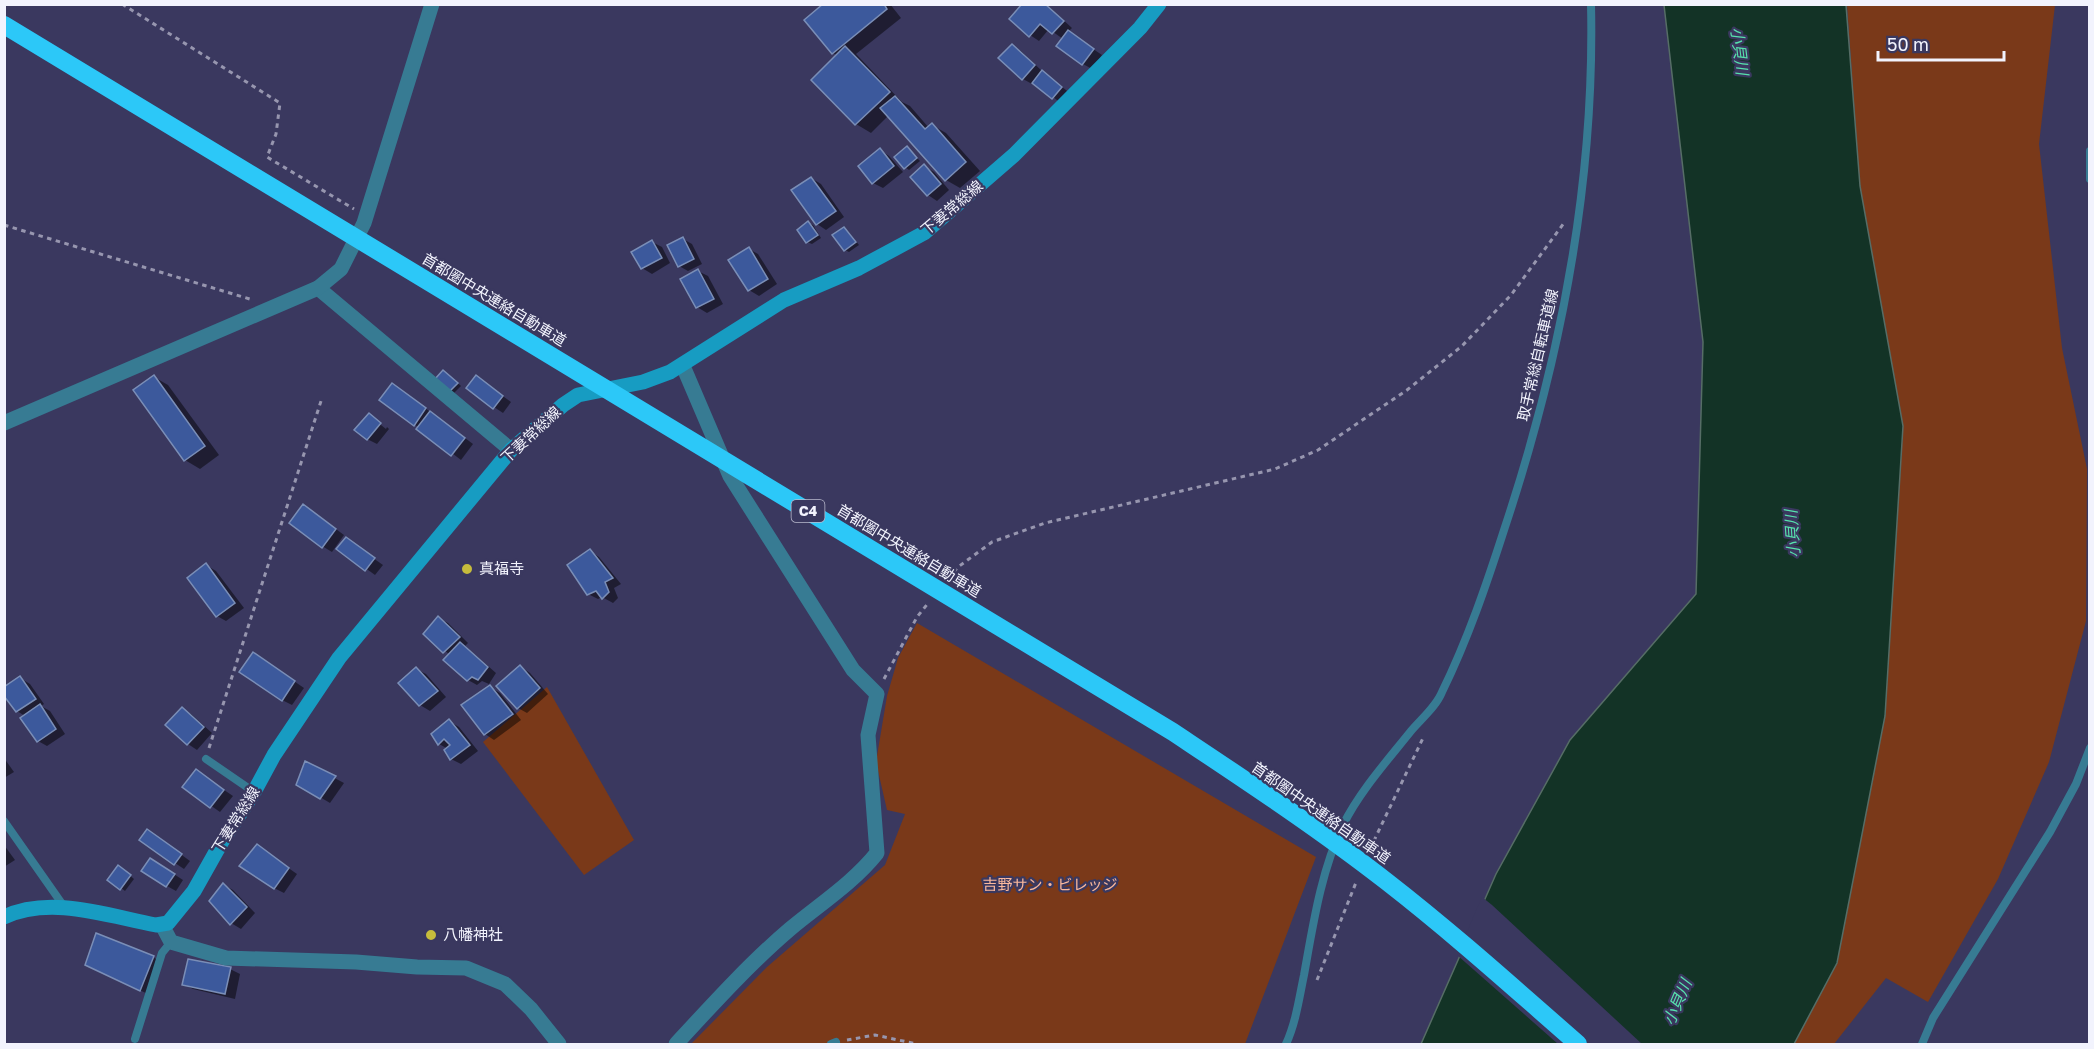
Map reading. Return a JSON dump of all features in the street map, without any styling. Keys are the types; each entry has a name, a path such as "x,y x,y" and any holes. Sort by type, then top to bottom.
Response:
{"highway":[{"name":"首都圏中央連絡自動車道","path":"4,25 1173,732 1283,806 1386,881 1486,963 1578,1044"}],"main road":[{"name":"下妻常総線","path":"162,925 174,918 194,891 274,755 339,658 511,450 578,395 643,382 682,366 784,300 859,268 924,233 1014,155 1140,28 1160,4"},
{"path":"4,917 26,909 44,907 162,925"}],"street":[{"path":"4,423 318,288 341,269 366,216 432,4"},
{"path":"318,288 511,450"},
{"path":"676,1044 711,1006 788,931 862,872 877,853 868,735 877,694 853,670 729,476 682,366"},
{"path":"162,925 171,942 226,958 466,968 505,984 531,1009 559,1044"}],"lane":[{"name":"取手常総自転車道線","path":"1286,1044 1294,1027 1314,918 1327,869 1343,826 1362,794 1441,696 1494,562 1534,434 1561,321 1582,196 1591,75 1591,4"},
{"path":"2090,151 2090,179"},
{"path":"1922,1044 1933,1018 2050,832 2076,784 2090,748"},
{"path":"206,759 254,792"},
{"path":"4,821 66,909"},
{"path":"135,1039 162,953 171,942"}],"path":[{"path":"122,4 280,103 276,134 267,157 366,216"},
{"path":"944,584 958,567 992,543 1045,523 1216,481 1275,469 1318,450 1407,390 1462,346 1511,295 1546,250 1582,196"},
{"path":"4,225 276,307"},
{"path":"206,759 322,398"},
{"path":"877,694 917,617 931,600"},
{"path":"834,1043 875,1035 917,1044"}],"green space":[{"path":"1847,5 2055,5 2039,144 2062,348 2087,469 2086,621 2049,762 1998,879 1928,1002 1886,978 1834,1044 1794,1044 1837,963 1885,716 1903,426 1860,186"},
{"name":"吉野サン・ビレッジ","path":"917,623 1316,857 1245,1044 691,1044 767,967 885,865 905,814 887,810 876,762 887,696 898,658"},
{"path":"547,687 634,840 584,875 483,742"}],"water":[{"name":"小貝川","path":"1664,5 1846,5 1860,186 1903,426 1885,716 1837,963 1794,1044 1421,1044 1496,874 1570,740 1696,594 1703,342"}],"pier":[{"path":"1482,897 1642,1044 1558,1044 1457,955"}],"building":[{"path":"823,4 884,4 887,9 832,54 804,20"},
{"path":"1022,4 1045,4 1064,21 1052,34 1040,24 1029,37 1009,19"},
{"path":"1068,30 1094,49 1082,65 1056,46"},
{"path":"1012,44 1035,65 1022,80 998,58"},
{"path":"845,46 890,92 855,125 811,80"},
{"path":"1042,70 1062,87 1052,99 1032,83"},
{"path":"895,96 925,129 932,123 966,162 945,181 880,108"},
{"path":"907,146 917,158 904,169 894,157"},
{"path":"880,148 894,166 872,184 858,166"},
{"path":"924,164 941,184 927,196 910,177"},
{"path":"811,177 836,211 816,225 791,190"},
{"path":"808,221 818,235 806,243 797,230"},
{"path":"844,227 856,242 844,251 832,235"},
{"path":"683,237 694,259 678,267 667,245"},
{"path":"652,240 662,258 641,269 631,252"},
{"path":"749,247 768,279 748,291 728,260"},
{"path":"698,269 714,299 696,308 680,279"},
{"path":"443,370 458,383 449,392 435,379"},
{"path":"154,375 205,446 184,461 133,390"},
{"path":"476,375 503,396 493,409 466,388"},
{"path":"392,383 426,408 414,426 379,400"},
{"path":"430,411 465,438 451,456 416,429"},
{"path":"369,413 381,423 367,440 354,430"},
{"path":"303,504 336,529 322,548 289,523"},
{"path":"346,537 375,558 365,571 336,549"},
{"path":"590,549 613,578 605,582 609,592 602,599 596,591 587,595 567,565"},
{"path":"206,563 235,603 216,617 187,578"},
{"path":"438,616 460,637 443,653 423,634"},
{"path":"460,642 488,667 478,680 472,677 467,681 443,660"},
{"path":"253,652 295,681 282,701 239,672"},
{"path":"520,665 540,688 517,709 496,686"},
{"path":"416,667 438,691 419,706 398,683"},
{"path":"20,676 36,699 16,712 4,696 4,687"},
{"path":"490,685 513,714 484,735 461,705"},
{"path":"40,704 56,729 37,742 20,718"},
{"path":"182,707 204,727 187,745 165,725"},
{"path":"449,719 470,745 450,760 444,750 450,745 444,739 438,745 431,734"},
{"path":"305,761 336,776 320,799 296,785"},
{"path":"196,769 224,790 210,808 182,787"},
{"path":"147,829 182,854 174,865 139,840"},
{"path":"257,844 289,868 274,889 239,866"},
{"path":"150,858 175,874 166,887 141,871"},
{"path":"118,865 131,875 120,890 107,880"},
{"path":"223,883 247,907 230,925 209,901"},
{"path":"96,933 154,956 140,991 85,965"},
{"path":"188,959 231,967 225,994 182,985"}],"place":[{"name":"真福寺","path":"467,569"},
{"name":"八幡神社","path":"431,935"}]}
